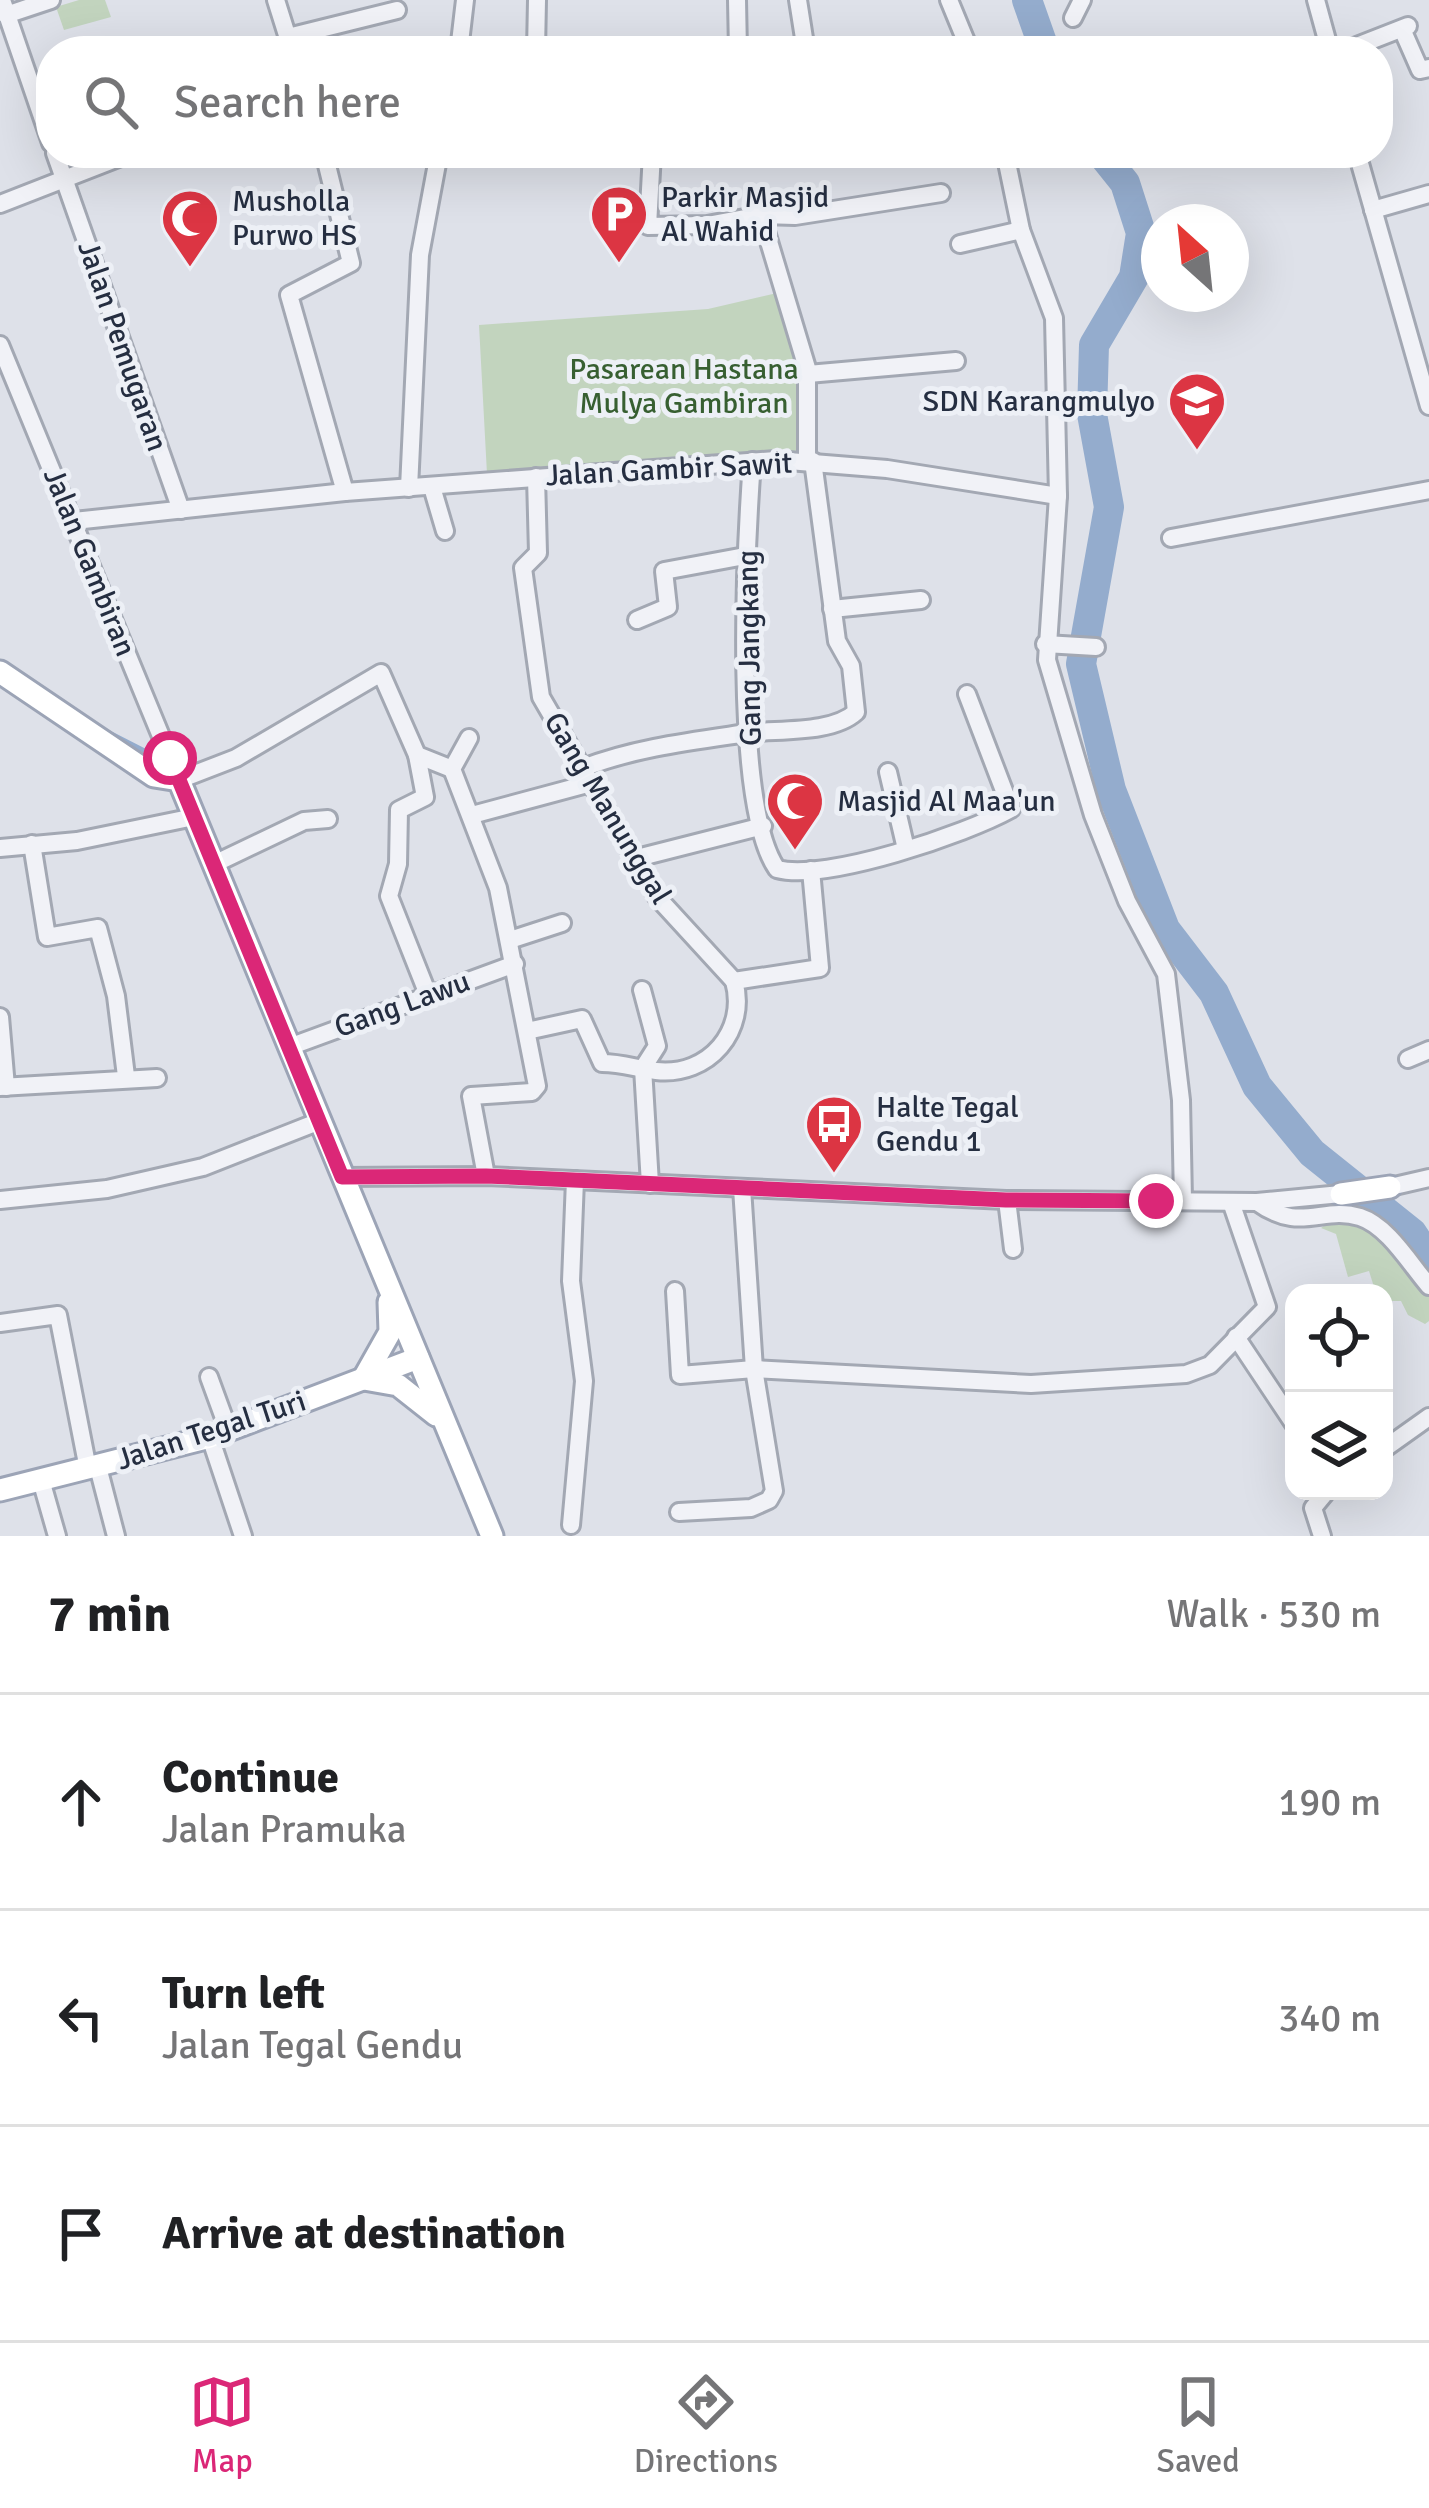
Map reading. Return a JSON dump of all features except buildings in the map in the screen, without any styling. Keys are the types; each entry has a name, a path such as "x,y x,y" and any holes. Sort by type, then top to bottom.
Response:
{"main road":[{"path":"0,672 154,776 179,780 492,1536"},
{"path":"1341,1195 1390,1187"},
{"path":"389,1289 390,1332 364,1378 398,1385 423,1400 447,1428"},
{"name":"Jalan Tegal Turi","path":"0,1490 219,1433 418,1358"}],"street":[{"path":"36,99 4,8 51,0"},
{"path":"276,0 287,36"},
{"path":"460,36 465,0"},
{"path":"536,36 537,0"},
{"path":"737,0 738,36"},
{"path":"799,0 804,36"},
{"path":"949,0 964,36"},
{"path":"1073,18 1082,0"},
{"path":"1316,0 1326,36"},
{"path":"315,36 397,10"},
{"path":"1382,36 1405,27 1420,70 1429,68"},
{"name":"Jalan Pemugaran","path":"60,168 181,510"},
{"path":"0,204 98,168"},
{"path":"328,168 351,263 289,295 345,492"},
{"path":"409,488 421,254 437,168"},
{"path":"651,168 648,226 901,203 941,193"},
{"path":"1008,168 1021,230 1054,318 1058,496 1047,644 1093,815 1126,901 1166,974 1180,1100 1183,1200"},
{"path":"1362,168 1429,406"},
{"path":"1373,210 1429,194"},
{"path":"472,814 587,776 608,758 852,717 857,707 850,666 840,652 810,461 808,374 761,215"},
{"path":"960,244 1021,230"},
{"name":"Jalan Gambiran","path":"0,345 179,780"},
{"path":"808,374 956,361"},
{"name":"Jalan Gambir Sawit","path":"74,521 345,492 752,461 810,461 1058,496"},
{"name":"Gang Jangkang","path":"752,461 745,556 747,733 763,826 777,869 811,870"},
{"name":"Gang Manunggal","path":"536,477 538,553 523,568 541,697 657,897 734,981"},
{"path":"431,488 445,531"},
{"path":"1171,538 1429,490"},
{"path":"637,620 668,607 664,571 745,556"},
{"path":"832,610 921,600"},
{"path":"1047,644 1093,647"},
{"path":"179,780 236,758 374,674 385,675 417,755 425,797 399,810 398,864 389,896 428,992"},
{"path":"527,1030 586,1020 602,1063 637,1063 643,1068 678,1070 722,1047 736,1023 734,981 820,968 811,870 906,849 966,830 1013,807 967,694"},
{"path":"452,769 469,738"},
{"path":"417,755 452,769 472,814 510,940 527,1030 536,1090 471,1096 486,1176"},
{"path":"889,772 906,849"},
{"path":"0,848 77,841 194,817"},
{"path":"214,864 304,821 328,819"},
{"path":"637,858 763,826"},
{"path":"32,844 47,937 98,928 116,996 126,1076"},
{"path":"510,940 562,923"},
{"name":"Gang Lawu","path":"289,1047 428,992 515,964"},
{"path":"642,990 657,1046 643,1068 650,1184"},
{"path":"0,1017 3,1087 126,1076 158,1078"},
{"path":"1408,1059 1429,1050"},
{"path":"0,1200 107,1189 203,1167 320,1121"},
{"path":"342,1177 486,1176 1007,1200 1257,1202 1341,1195"},
{"path":"1390,1187 1429,1178"},
{"path":"571,1525 584,1381 572,1281 575,1180"},
{"path":"679,1512 751,1508 772,1497 754,1369 742,1188"},
{"path":"1007,1200 1013,1249"},
{"path":"675,1291 680,1376 754,1369 1088,1383 1186,1374 1210,1365 1267,1307 1231,1202"},
{"path":"1257,1202 1287,1219 1355,1215 1374,1224 1429,1286"},
{"path":"0,1323 59,1317 93,1468 116,1536"},
{"path":"1236,1337 1285,1410"},
{"path":"209,1376 243,1536"},
{"path":"1393,1443 1429,1417"},
{"path":"41,1480 57,1536"},
{"path":"1320,1500 1313,1508 1322,1536"}],"green space":[{"path":"79,0 105,0 111,17 64,30 56,7"},
{"name":"Pasarean Hastana Mulya Gambiran","path":"777,293 804,369 802,454 487,474 479,325 708,309"},
{"path":"1342,1213 1361,1219 1429,1281 1429,1321 1425,1324 1408,1315 1401,1301 1393,1301 1393,1284 1373,1284 1369,1271 1348,1277 1336,1234 1321,1228"}],"waterway":[{"path":"1027,0 1040,36"},
{"path":"1113,168 1125,183 1141,233 1134,277 1094,345 1092,414 1109,507 1081,664 1111,790 1165,929 1214,993 1257,1086 1312,1153 1412,1233 1429,1259"},
{"path":"102,729 147,752"}],"place":[{"name":"Parkir Masjid Al Wahid","path":"619,265"},
{"name":"Musholla Purwo HS","path":"190,269"},
{"name":"SDN Karangmulyo","path":"1197,452"},
{"name":"Masjid Al Maa'un","path":"795,852"},
{"name":"Halte Tegal Gendu 1","path":"834,1175"}],"route":[{"path":"170,758 342,1177 356,1173 486,1176 1006,1200 1156,1201"}]}
